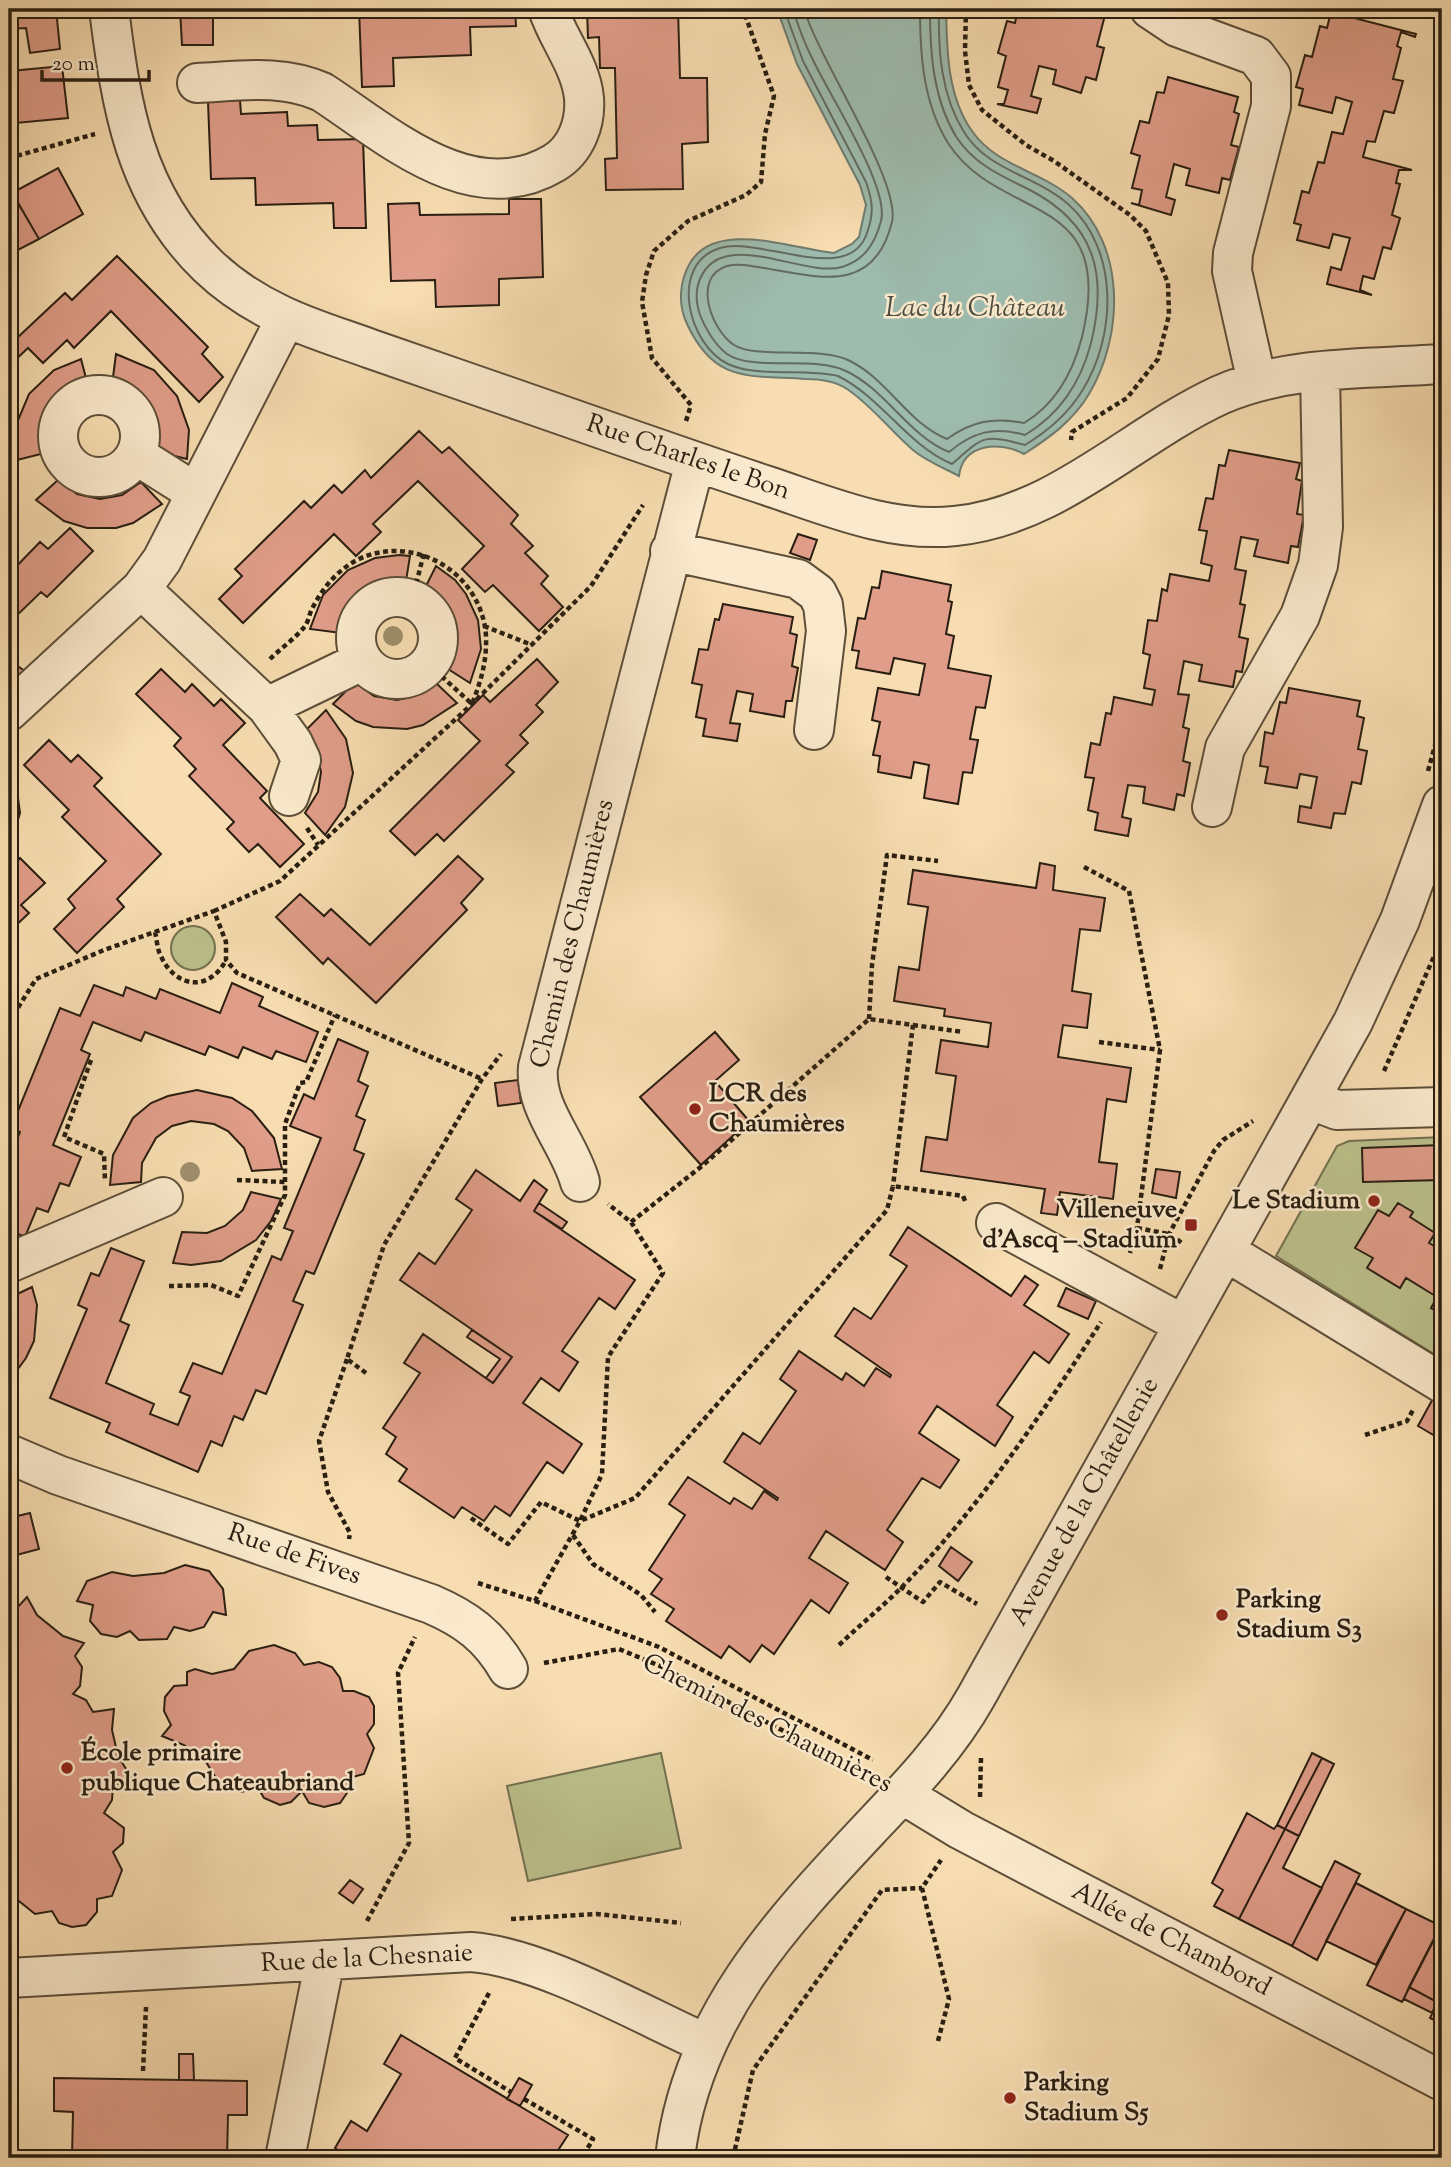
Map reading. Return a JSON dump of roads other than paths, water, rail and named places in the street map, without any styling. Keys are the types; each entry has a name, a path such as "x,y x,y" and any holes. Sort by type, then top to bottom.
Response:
{"street":[{"name":"Rue Charles le Bon","path":"109,9 119,94 127,124 155,193 191,248 227,283 249,299 286,318 689,445 873,520 929,528 985,521 1033,505 1065,489 1206,402 1257,382 1287,375 1442,364"},
{"path":"197,83 272,80 305,85 323,92 435,164 474,176 509,179 537,172 559,160 580,133 584,114 579,77 548,9"},
{"path":"1150,9 1177,27 1256,56 1271,76 1271,106 1233,253 1232,271 1257,382"},
{"path":"9,711 141,589 162,560 286,318"},
{"path":"1212,807 1225,748 1300,615 1318,565 1323,527 1320,373"},
{"name":"Chemin des Chaumières","path":"580,1182 569,1151 539,1091 537,1079 670,551 689,445"},
{"path":"136,455 196,493"},
{"path":"670,551 798,579 817,593 823,605 826,631 814,730"},
{"path":"141,589 255,696 293,743 301,760 289,796"},
{"path":"387,598 412,600 432,616 437,628 435,653 428,664 418,672 394,678 371,670 362,660 356,636 365,611 387,598"},
{"path":"255,696 362,660"},
{"name":"Avenue de la Châtellenie","path":"675,2158 689,2093 707,2044 734,1992 771,1938 902,1794 960,1725 1168,1317 1226,1251 1311,1100 1377,974 1411,893 1435,789"},
{"path":"1311,1100 1326,1107 1350,1111 1442,1107"},
{"path":"9,1263 163,1197"},
{"path":"996,1223 1168,1317"},
{"path":"1226,1251 1437,1379"},
{"name":"Rue de Fives","path":"9,1454 58,1475 431,1604 478,1629 509,1669"},
{"name":"Rue de Fives","path":"9,1463 58,1475"},
{"name":"Allée de Chambord","path":"902,1794 961,1830 1442,2081"},
{"name":"Rue de la Chesnaie","path":"9,1978 471,1952 508,1958 554,1975 707,2044"},
{"path":"285,2158 326,1960"}],"water":[{"name":"Lac du Château","path":"777,9 946,9 948,56 953,88 972,131 993,152 1060,189 1090,218 1102,241 1114,292 1109,345 1101,371 1076,413 1024,454 1004,447 975,451 967,457 959,476 918,454 856,395 842,386 822,380 751,376 722,367 709,357 687,324 682,309 682,286 686,270 702,250 718,242 736,239 834,253 852,244 859,237 866,205 860,185 797,64"}],"place":[{"name":"LCR des Chaumières","path":"695,1109"},
{"name":"Le Stadium","path":"1374,1201"},
{"name":"Villeneuve d'Ascq – Stadium","path":"1191,1225"},
{"name":"Parking Stadium S3","path":"1222,1615"},
{"name":"École primaire publique Chateaubriand","path":"67,1768"},
{"name":"Parking Stadium S5","path":"1010,2098"}]}
